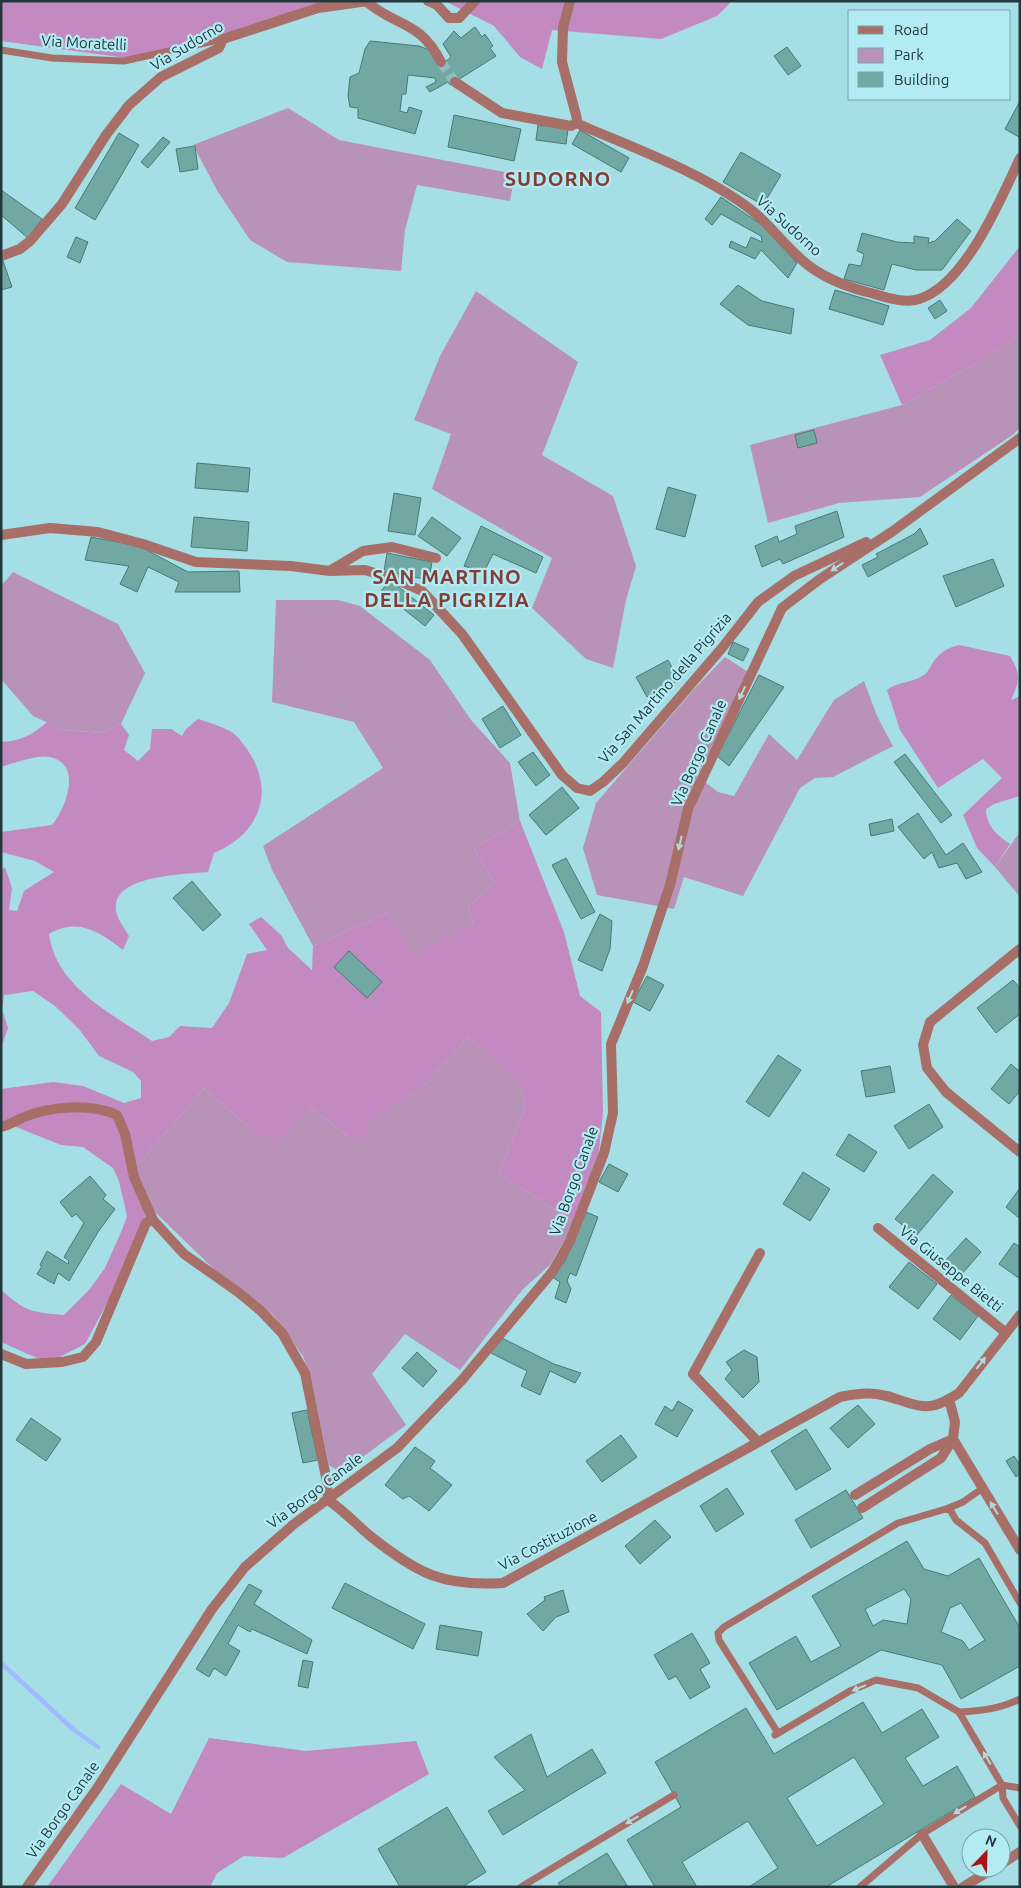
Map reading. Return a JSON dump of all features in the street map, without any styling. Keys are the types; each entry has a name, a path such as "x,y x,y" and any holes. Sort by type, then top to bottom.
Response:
{"street":[{"path":"428,1 437,5 449,18 459,18 475,1"},
{"path":"570,1 563,28 562,62 577,119 576,123"},
{"name":"Via Sudorno","path":"1,256 20,249 30,242 62,204 106,135 129,105 161,77 219,48 223,39 318,8 367,2 374,9 413,28 436,52 441,62"},
{"name":"Via Sudorno","path":"455,82 502,113 571,126 576,123 684,170 724,192 755,213 796,256 828,278 858,290 891,298 917,300 936,292 954,274 984,230 1020,158"},
{"name":"Via Borgo Canale","path":"27,1887 98,1787 212,1609 245,1567 270,1543 397,1448 462,1380 553,1270 570,1241 604,1153 613,1114 610,1044 643,966 670,884 688,808 705,768 782,608 820,579 892,531 1020,438"},
{"name":"Via San Martino della Pigrizia","path":"1,535 50,528 98,532 196,562 291,566 330,571 365,570 395,579 422,591 462,634 562,776 577,788 590,791 603,782 623,763 722,648 758,602 794,576 892,531"},
{"path":"330,571 363,551 392,547 436,558"},
{"path":"1020,949 930,1022 923,1045 927,1068 946,1092 1020,1152"},
{"path":"1,1128 22,1118 58,1109 89,1108 117,1115 125,1134 134,1177 153,1220 184,1254 238,1292 261,1311 282,1333 305,1374 327,1482 328,1500"},
{"path":"1,1354 26,1364 62,1362 83,1357 96,1342 146,1223 153,1220"},
{"name":"Via Giuseppe Bietti","path":"878,1228 1006,1332"},
{"path":"758,1442 693,1374 760,1253"},
{"path":"862,1508 941,1458 953,1439 955,1422 949,1399 960,1393 1020,1315"},
{"name":"Via Costituzione","path":"328,1500 369,1535 410,1565 439,1579 463,1584 503,1583 840,1397 862,1393 882,1395 921,1406 935,1406 949,1399"},
{"path":"953,1439 1020,1550"},
{"path":"855,1495 930,1449 953,1439"},
{"path":"922,1834 954,1887"},
{"path":"963,1887 978,1878"}],"lane":[{"name":"Via Moratelli","path":"1,50 52,58 124,62 223,39"},
{"path":"984,1488 963,1502 949,1508 898,1523 724,1626 718,1633 719,1640 776,1734 850,1691 876,1680 918,1688 958,1712 1002,1785 1003,1798 1020,1826"},
{"path":"949,1508 956,1520 985,1543 1020,1603"},
{"path":"958,1712 983,1711 1007,1705 1020,1699"},
{"path":"860,1887 922,1834 1002,1785 1020,1788"},
{"path":"522,1887 674,1795"}],"green space":[{"path":"288,108 339,140 515,174 510,201 417,185 405,230 401,271 287,262 250,240 218,192 193,145"},
{"path":"476,291 578,362 542,455 613,496 636,566 626,600 613,668 586,659 532,608 552,558 432,489 451,434 414,420 440,356"},
{"path":"1020,334 1020,427 1014,434 920,497 839,503 768,523 750,445 902,405 990,355"},
{"path":"13,572 118,624 145,673 121,724 102,733 64,730 33,716 1,679 1,586"},
{"path":"276,600 338,600 360,606 430,660 471,720 510,763 520,821 474,849 495,883 468,907 473,922 413,956 388,913 313,946 272,870 263,846 383,768 354,722 272,702"},
{"path":"725,657 748,672 697,776 718,792 734,796 769,734 797,760 834,700 864,681 877,716 893,746 833,777 815,778 800,788 743,896 684,877 674,909 597,895 583,848 596,803 695,688"},
{"path":"1020,832 1020,897 995,867"},
{"path":"468,1037 522,1085 525,1108 499,1174 575,1222 550,1265 523,1289 460,1370 405,1334 372,1374 406,1425 341,1473 329,1465 311,1378 303,1356 273,1315 220,1275 156,1213 135,1168 204,1088 255,1132 309,1105 351,1139 367,1120 416,1094"}],"shaded area":[{"path":"1,1 335,1 241,32 141,60 1,41"},
{"path":"445,1 732,1 717,16 661,39 552,30 542,69 520,57 494,26"},
{"path":"1020,246 1020,334 990,355 902,405 880,355 930,340 971,308"},
{"path":"959,645 1010,656 1018,673 1018,682 1011,700 1020,696 1020,796 994,804 986,809 990,825 997,834 1010,844 995,867 977,848 963,815 1002,778 983,759 938,788 900,730 887,690 924,675 939,655"},
{"path":"198,719 233,733 252,757 259,772 262,787 261,801 257,814 250,826 240,837 214,853 208,872 155,878 129,887 120,894 116,904 116,913 129,936 123,950 97,933 79,927 60,929 49,934 54,953 62,969 74,984 104,1009 152,1041 169,1037 180,1026 212,1028 229,1003 247,954 267,950 249,924 261,917 281,935 288,948 312,970 313,946 388,913 413,955 473,922 468,907 495,883 474,849 520,821 564,932 580,996 601,1012 603,1113 598,1159 575,1222 499,1174 525,1108 522,1086 468,1037 416,1094 368,1120 367,1136 351,1139 309,1105 279,1143 255,1132 204,1088 135,1168 156,1213 85,1344 48,1363 1,1342 1,1290 17,1303 30,1310 64,1315 90,1289 105,1268 127,1216 119,1181 113,1168 83,1147 61,1145 1,1121 1,1089 53,1082 83,1086 124,1103 141,1098 141,1081 133,1072 99,1056 79,1029 55,1006 33,991 4,995 2,1010 8,1028 1,1048 1,870 5,867 12,888 9,910 17,911 24,891 54,872 35,861 1,852 1,832 52,825 66,798 69,777 66,768 60,761 45,756 1,767 1,742 26,736 47,722 64,730 102,733 121,724 129,735 124,750 138,761 150,749 152,729 171,729 182,736 186,729"},
{"path":"209,1738 306,1751 416,1741 429,1774 283,1858 244,1856 217,1873 210,1887 47,1887 121,1784 171,1814"}],"building":[{"path":"475,27 482,37 485,34 493,46 490,48 496,56 450,85 448,82 430,92 426,87 436,82 435,78 408,75 406,94 402,94 400,111 407,113 409,107 422,111 415,134 358,118 358,108 350,107 348,96 350,77 359,73 365,49 370,41 419,46 435,52 445,62 451,57 443,44 454,31 461,38"},
{"path":"787,47 801,66 788,75 774,56"},
{"path":"1020,101 1020,136 1019,137 1005,129"},
{"path":"454,115 521,129 514,161 448,147"},
{"path":"538,125 568,129 566,144 536,140"},
{"path":"580,130 629,158 621,172 572,144"},
{"path":"119,133 139,145 95,220 75,208"},
{"path":"163,137 170,142 148,168 141,162"},
{"path":"195,146 198,169 180,172 176,149"},
{"path":"741,152 781,175 763,205 723,182"},
{"path":"1,190 42,219 28,238 1,215"},
{"path":"721,197 762,225 797,263 788,278 761,250 755,259 729,247 731,241 746,248 751,237 762,242 761,236 721,214 712,225 705,219"},
{"path":"957,219 971,231 942,270 916,270 892,264 884,290 844,279 849,264 861,266 864,254 857,251 862,233 897,242 914,243 914,236 929,238 928,243 935,241"},
{"path":"76,237 88,242 80,263 67,257"},
{"path":"1,259 12,287 1,290"},
{"path":"738,285 762,301 794,309 791,334 748,325 720,304"},
{"path":"835,290 889,306 883,325 829,309"},
{"path":"940,300 947,311 935,319 928,308"},
{"path":"814,430 817,443 798,448 795,435"},
{"path":"197,463 250,468 248,492 195,488"},
{"path":"668,487 696,495 685,537 656,529"},
{"path":"394,493 421,498 415,535 388,531"},
{"path":"837,511 844,537 783,564 780,559 762,567 755,546 777,536 779,542 797,534 795,526"},
{"path":"194,517 249,522 247,551 191,547"},
{"path":"432,517 461,538 447,556 418,536"},
{"path":"481,526 543,557 536,573 493,554 484,572 464,566"},
{"path":"920,528 928,544 868,577 862,565 878,557 876,554 914,534"},
{"path":"91,537 139,546 188,572 239,571 240,592 175,592 179,582 148,567 137,592 120,584 129,566 85,560"},
{"path":"387,553 432,562 429,580 384,571"},
{"path":"993,559 1004,586 956,607 943,576"},
{"path":"390,580 434,615 425,626 381,591"},
{"path":"733,642 749,649 743,661 728,654"},
{"path":"668,660 679,680 647,697 636,677"},
{"path":"759,675 784,687 729,766 717,756"},
{"path":"503,706 521,735 500,748 482,719"},
{"path":"533,752 550,775 536,786 518,762"},
{"path":"905,754 952,815 941,823 894,762"},
{"path":"562,787 579,808 546,835 529,815"},
{"path":"918,813 946,855 963,843 982,872 966,879 957,863 939,868 932,852 924,859 898,827"},
{"path":"892,819 894,831 871,836 869,824"},
{"path":"566,858 595,912 581,919 552,865"},
{"path":"192,881 221,915 203,931 173,898"},
{"path":"600,914 612,921 610,949 602,971 578,960"},
{"path":"349,951 382,982 367,998 334,967"},
{"path":"647,976 664,985 650,1011 633,1002"},
{"path":"1013,980 1020,988 1020,1014 996,1033 977,1008"},
{"path":"778,1055 801,1070 769,1117 746,1102"},
{"path":"1011,1064 1020,1072 1020,1091 1009,1104 991,1089"},
{"path":"890,1066 895,1092 866,1097 861,1071"},
{"path":"929,1104 943,1127 909,1149 894,1126"},
{"path":"849,1134 877,1152 864,1172 836,1155"},
{"path":"609,1164 628,1174 618,1192 599,1182"},
{"path":"803,1172 830,1189 810,1221 783,1204"},
{"path":"933,1174 953,1192 916,1236 895,1219"},
{"path":"90,1176 106,1195 103,1199 115,1209 98,1232 69,1281 58,1273 54,1284 37,1274 42,1266 40,1265 47,1251 68,1264 69,1261 64,1257 84,1223 76,1214 72,1217 60,1202"},
{"path":"1020,1188 1020,1219 1006,1207"},
{"path":"586,1212 598,1217 576,1276 570,1273 567,1281 571,1289 566,1303 555,1298 560,1282 552,1277 565,1261"},
{"path":"966,1238 981,1252 962,1274 946,1260"},
{"path":"1014,1243 1020,1247 1020,1279 999,1264"},
{"path":"909,1262 937,1284 918,1309 889,1287"},
{"path":"951,1295 978,1316 960,1340 933,1319"},
{"path":"502,1338 554,1364 581,1373 575,1383 550,1371 540,1395 521,1386 527,1371 489,1352"},
{"path":"744,1350 757,1357 759,1382 743,1398 725,1379 732,1370 726,1362"},
{"path":"417,1352 437,1371 423,1387 402,1368"},
{"path":"678,1401 693,1410 677,1437 655,1424 665,1406 672,1411"},
{"path":"858,1405 875,1424 848,1448 830,1428"},
{"path":"307,1410 318,1460 303,1463 292,1413"},
{"path":"31,1418 61,1439 46,1461 16,1440"},
{"path":"806,1429 831,1469 796,1490 771,1451"},
{"path":"621,1435 637,1457 602,1482 586,1461"},
{"path":"415,1447 435,1461 430,1468 452,1485 429,1511 409,1496 403,1499 385,1485"},
{"path":"1014,1456 1020,1465 1020,1474 1016,1477 1006,1461"},
{"path":"727,1488 744,1514 716,1532 700,1506"},
{"path":"846,1490 863,1518 811,1548 795,1520"},
{"path":"655,1520 671,1537 640,1564 625,1546"},
{"path":"907,1541 924,1569 948,1576 979,1558 1020,1628 1020,1666 961,1699 942,1665 881,1650 777,1710 749,1663 796,1636 811,1662 841,1646 812,1596","holes":["904,1589 911,1599 907,1624 883,1620 873,1626 865,1609","961,1603 985,1640 969,1650 963,1641 941,1632 950,1608"]},
{"path":"345,1583 425,1624 413,1649 332,1608"},
{"path":"249,1584 262,1591 254,1604 312,1640 307,1654 252,1629 250,1632 238,1625 228,1644 240,1651 226,1676 214,1668 209,1677 196,1669"},
{"path":"563,1590 569,1612 556,1617 543,1631 527,1614 545,1600 544,1597"},
{"path":"440,1625 482,1632 478,1656 436,1649"},
{"path":"692,1633 710,1663 700,1669 710,1687 690,1699 676,1676 669,1680 654,1655"},
{"path":"303,1660 313,1662 308,1688 298,1686"},
{"path":"863,1702 882,1733 922,1709 939,1737 905,1758 923,1786 957,1766 975,1797 826,1887 749,1887 778,1868 748,1821 682,1862 697,1887 655,1887 627,1840 681,1807 655,1762 746,1708 774,1754","holes":["854,1757 884,1804 817,1846 787,1798"]},
{"path":"531,1734 547,1777 592,1749 606,1773 503,1835 488,1811 525,1790 494,1757"},
{"path":"447,1807 486,1872 462,1887 400,1887 378,1849"},
{"path":"607,1853 628,1887 561,1887 558,1883"}],"waterway":[{"path":"1,1663 74,1730 98,1747"}],"tunnel":[{"path":"441,62 455,82"}],"district":[{"name":"SUDORNO","path":"558,179"},
{"name":"SAN MARTINO DELLA PIGRIZIA","path":"447,588"}]}
